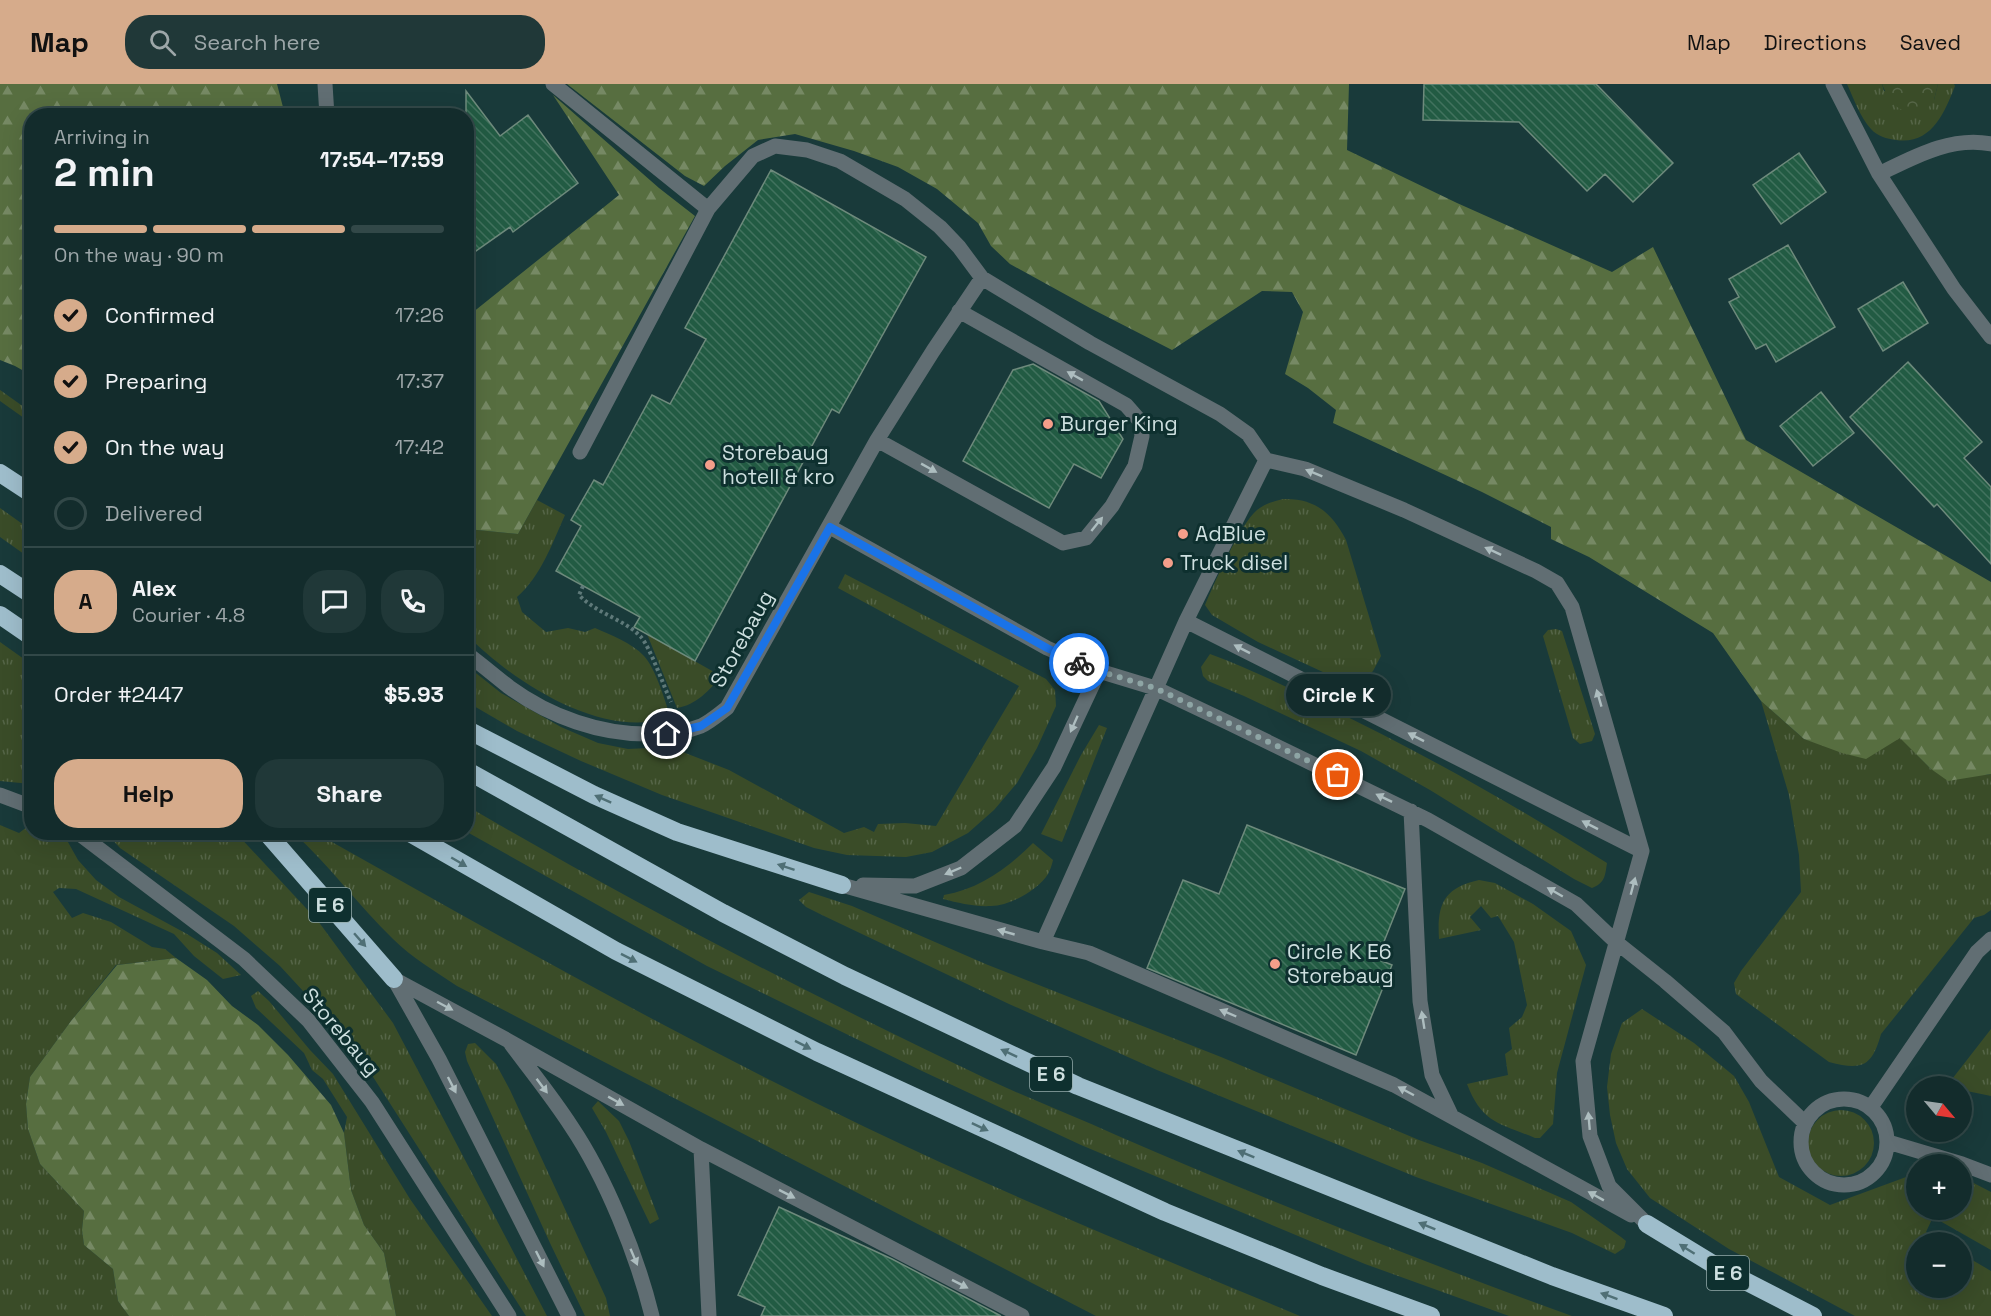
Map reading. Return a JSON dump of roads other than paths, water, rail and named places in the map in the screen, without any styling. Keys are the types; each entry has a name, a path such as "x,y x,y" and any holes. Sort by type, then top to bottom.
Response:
{"highway":[{"path":"0,473 24,489"},
{"path":"0,574 24,590"},
{"path":"0,615 24,632"},
{"path":"474,733 594,795 677,832 842,885"},
{"name":"E 6","path":"474,774 723,912 845,976 1078,1086 1552,1276 1664,1316"},
{"name":"E 6","path":"273,840 394,979"},
{"path":"422,840 616,951 817,1052 1165,1212 1322,1276 1431,1316"},
{"name":"E 6","path":"1647,1224 1716,1266 1813,1316"}],"street":[{"path":"325,84 326,108"},
{"path":"553,84 708,209"},
{"path":"1833,84 1879,174 1954,289 1991,337"},
{"path":"1879,174 1927,150 1976,141 1991,144"},
{"path":"580,452 708,209 753,156 775,146 807,150 840,161 904,199 940,227 959,247 982,278 1090,343 1220,414 1248,435 1266,460 1305,469 1393,505 1536,571 1557,583 1572,607 1642,851 1583,1061 1590,1136 1609,1186 1647,1224"},
{"name":"Storebaug","path":"474,659 510,688 567,719 629,735 667,734 701,726 727,708 877,440 982,278"},
{"path":"877,440 1063,543 1086,538 1112,506 1135,466 1142,436 1140,421 1126,405 959,311"},
{"path":"1043,942 1155,688 1266,460"},
{"path":"830,527 1047,648 1099,671 1155,688 1411,811 1576,904 1616,942 1724,1032 1761,1081 1805,1123"},
{"path":"1186,621 1642,851"},
{"path":"842,885 915,886 961,868 1015,826 1054,767 1099,671"},
{"path":"0,795 24,804"},
{"path":"1411,811 1420,1001 1432,1075 1451,1115"},
{"name":"Storebaug","path":"88,840 244,959 308,1020 372,1102 509,1316"},
{"path":"842,885 1089,953 1394,1085 1647,1224"},
{"path":"1871,1107 1977,952 1991,939"},
{"path":"394,979 701,1149 1022,1316"},
{"path":"394,979 439,1059 569,1316"},
{"path":"507,1040 572,1127 602,1182 641,1273 652,1316"},
{"path":"1847,1098 1871,1107 1886,1128 1888,1142 1879,1169 1868,1178 1855,1184 1841,1185 1827,1182 1815,1174 1806,1163 1801,1150 1801,1136 1812,1112 1822,1104 1834,1099 1847,1098"},
{"path":"1888,1142 1928,1154"},
{"path":"701,1149 709,1316"},
{"path":"1972,1168 1991,1175"}],"place":[{"name":"Burger King","path":"1048,424"},
{"name":"Storebaug hotell & kro","path":"710,465"},
{"name":"AdBlue","path":"1183,534"},
{"name":"Truck disel","path":"1168,563"},
{"name":"Circle K","path":"1338,775"},
{"name":"Circle K E6 Storebaug","path":"1275,964"}]}
